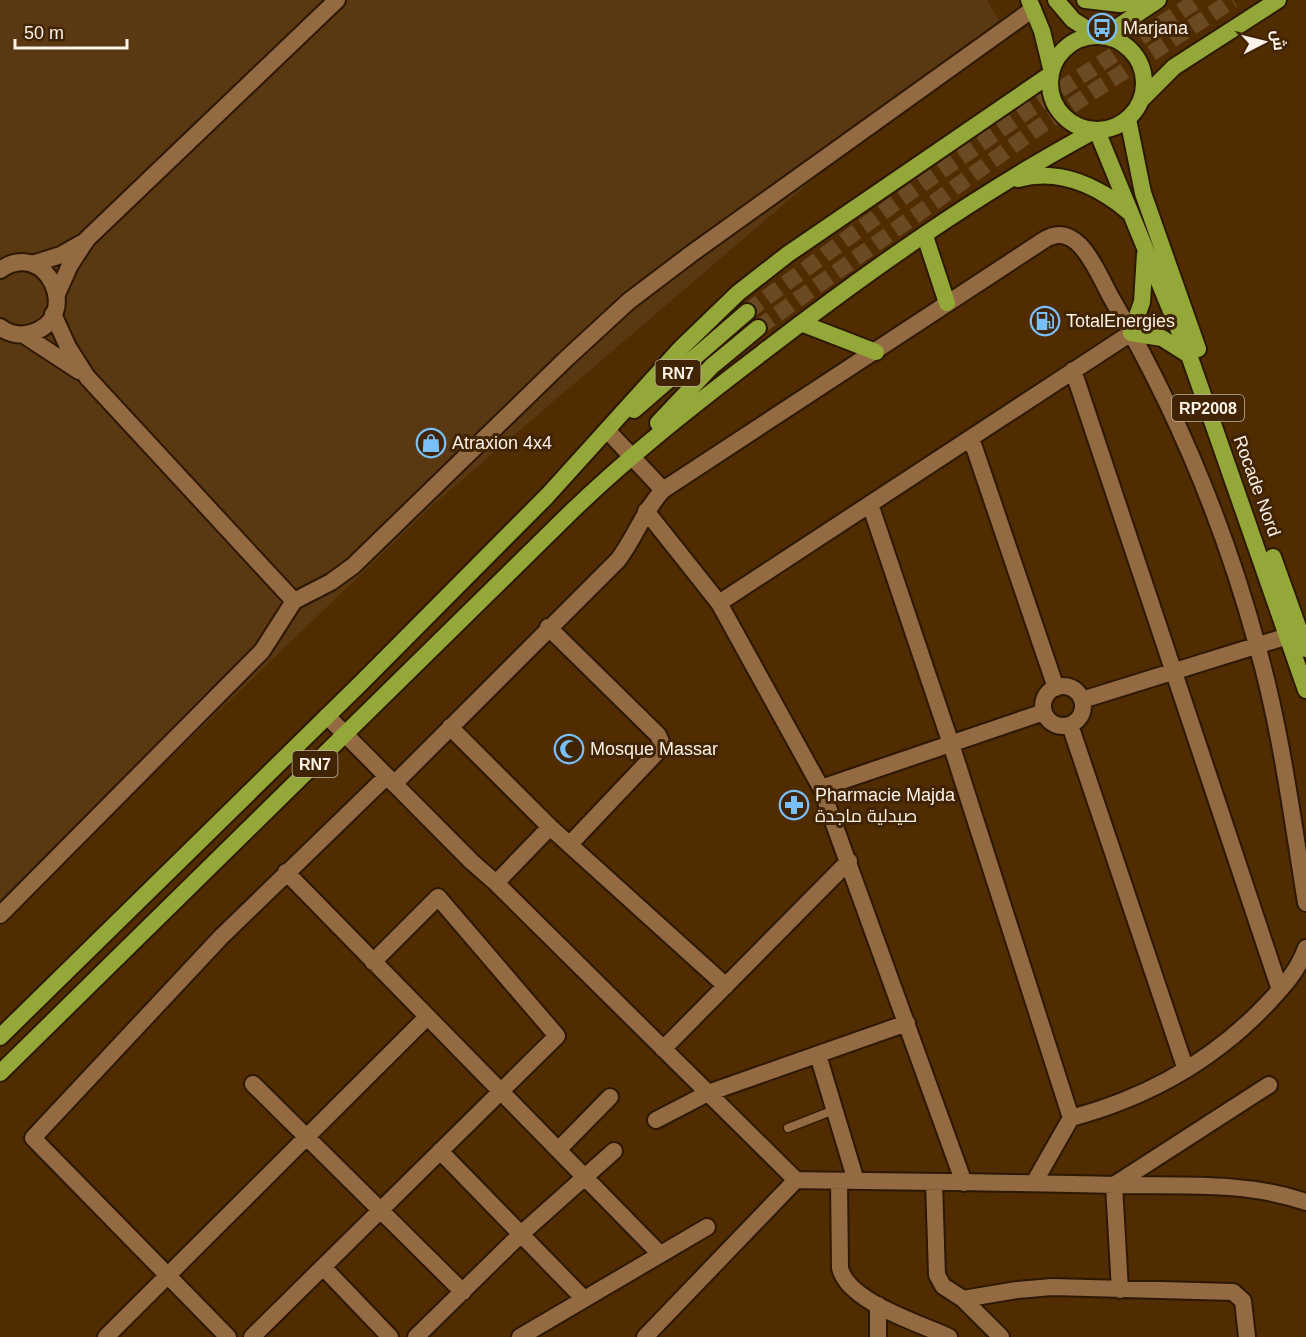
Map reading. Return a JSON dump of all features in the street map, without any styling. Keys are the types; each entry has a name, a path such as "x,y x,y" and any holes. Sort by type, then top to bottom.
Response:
{"highway":[{"path":"1056,0 1072,20 1101,36 1119,42 1136,57 1143,78 1141,101"},
{"path":"1085,0 1120,4 1145,0"},
{"path":"607,430 680,349 763,272 1051,71 1065,48 1075,41 1101,36 1158,0"},
{"path":"631,456 683,412 801,323 925,236 1011,180 1095,131 1108,129 1128,119 1141,101 1174,67 1278,0"},
{"path":"1031,4 1051,71 1050,90 1058,111 1075,126 1095,131"},
{"name":"Rocade Nord","path":"1128,119 1135,162 1153,223 1306,649"},
{"name":"Rocade Nord","path":"1095,131 1145,244 1189,355 1306,690"},
{"path":"1011,180 1043,176 1073,180 1105,193 1131,214"},
{"path":"925,236 947,303"},
{"path":"1145,244 1142,302 1131,333 1162,338 1189,355"},
{"name":"RN7","path":"0,1037 547,496 607,430 660,390 725,329 747,312"},
{"path":"801,323 876,352"},
{"name":"RN7","path":"0,1073 570,513 631,456 691,387 758,328"}],"street":[{"path":"0,270 61,255 87,239 337,0"},
{"path":"0,915 262,651 294,601 331,582 353,566 629,301 1031,4"},
{"path":"228,1337 33,1138 158,1003 286,872 450,727 548,627 618,560 629,545 646,511 663,490 1044,240 1060,234 1070,235 1082,248 1172,410 1193,458 1240,587 1257,645 1283,761 1306,903"},
{"path":"10,334 42,328 53,314 57,294 70,265 87,239"},
{"path":"0,256 48,275 57,294"},
{"path":"53,314 68,347 87,377 294,601"},
{"path":"719,603 1131,333"},
{"path":"10,334 87,377"},
{"path":"1073,370 1280,990"},
{"path":"607,430 663,490"},
{"path":"971,438 1056,688"},
{"path":"870,504 951,744 1071,1118"},
{"path":"646,511 719,603 821,788 964,1183"},
{"path":"548,627 658,735 662,744 661,748 570,844"},
{"path":"1082,700 1288,636"},
{"path":"1056,688 1074,690 1082,700 1079,718 1070,725 1057,725 1044,712 1047,695 1056,688"},
{"path":"821,788 1044,712"},
{"path":"327,716 472,862 496,883 796,1180 964,1183 1035,1181 1241,1188 1271,1192 1306,1202"},
{"path":"1070,725 1186,1070"},
{"path":"450,727 550,827 726,986"},
{"path":"496,883 550,827"},
{"path":"663,1049 849,861"},
{"path":"286,872 660,1254"},
{"path":"252,1337 557,1036 438,897 373,962"},
{"path":"1035,1181 1071,1118 1123,1103 1186,1070 1239,1031 1280,990 1296,971 1306,948"},
{"path":"106,1337 427,1017"},
{"path":"656,1120 708,1093 907,1023"},
{"path":"818,1055 856,1181"},
{"path":"253,1084 463,1292"},
{"path":"1114,1185 1269,1085"},
{"path":"558,1150 610,1097"},
{"path":"440,1151 584,1299"},
{"path":"416,1337 521,1234 583,1176 614,1151"},
{"path":"648,1336 796,1180"},
{"path":"839,1181 841,1274 854,1291 878,1305 949,1337"},
{"path":"934,1182 937,1275 943,1286 963,1299 1001,1337"},
{"path":"1114,1185 1120,1290"},
{"path":"520,1337 706,1227"},
{"path":"323,1267 390,1337"},
{"path":"963,1299 1033,1288 1233,1292 1243,1300 1247,1337"},
{"path":"878,1305 878,1337"}],"lane":[{"path":"788,1128 834,1110"}],"shaded area":[{"path":"0,0 987,0 999,20 436,502 0,922"}],"tunnel":[{"path":"747,312 898,201 1032,108 1198,0"},
{"path":"758,328 1042,125 1233,0"}],"place":[{"name":"Marjana","path":"1102,28"},
{"name":"TotalEnergies","path":"1045,321"},
{"name":"Atraxion 4x4","path":"431,443"},
{"name":"Mosque Massar","path":"569,749"},
{"name":"Pharmacie Majda صيدلية ماجدة","path":"794,805"}]}
